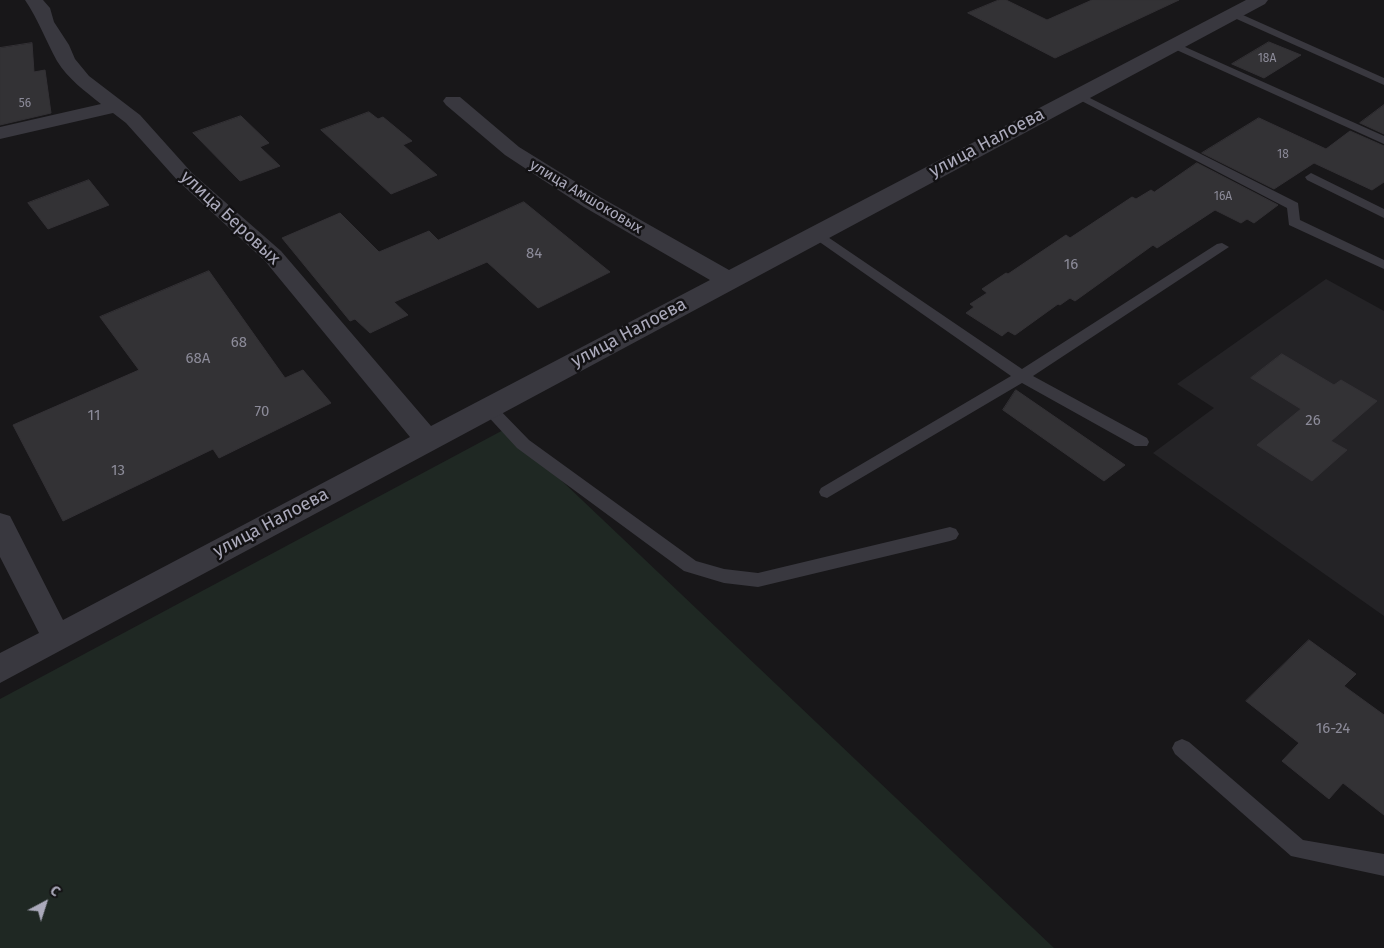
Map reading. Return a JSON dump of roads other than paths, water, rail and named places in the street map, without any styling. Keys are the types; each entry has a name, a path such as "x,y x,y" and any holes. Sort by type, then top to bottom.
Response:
{"street":[{"name":"улица Беровых","path":"34,0 41,8 46,22 60,45 66,60 82,80 133,119 185,177 273,256 427,440"},
{"name":"улица Налоева","path":"0,669 488,407 1259,0"},
{"name":"улица Амшоковых","path":"452,101 512,151 592,202 728,280"},
{"path":"0,132 118,106"},
{"path":"0,524 15,558 57,638"}],"lane":[{"path":"1234,14 1384,82"},
{"path":"1174,45 1384,140"},
{"path":"1078,95 1293,206 1294,222 1384,265"},
{"path":"1311,176 1384,214"},
{"path":"816,233 1022,376 1141,442"},
{"path":"827,492 1022,376 1222,247"},
{"path":"488,407 523,444 690,566 724,576 758,580 950,534"},
{"path":"1182,748 1298,849 1382,864 1384,866"}]}
